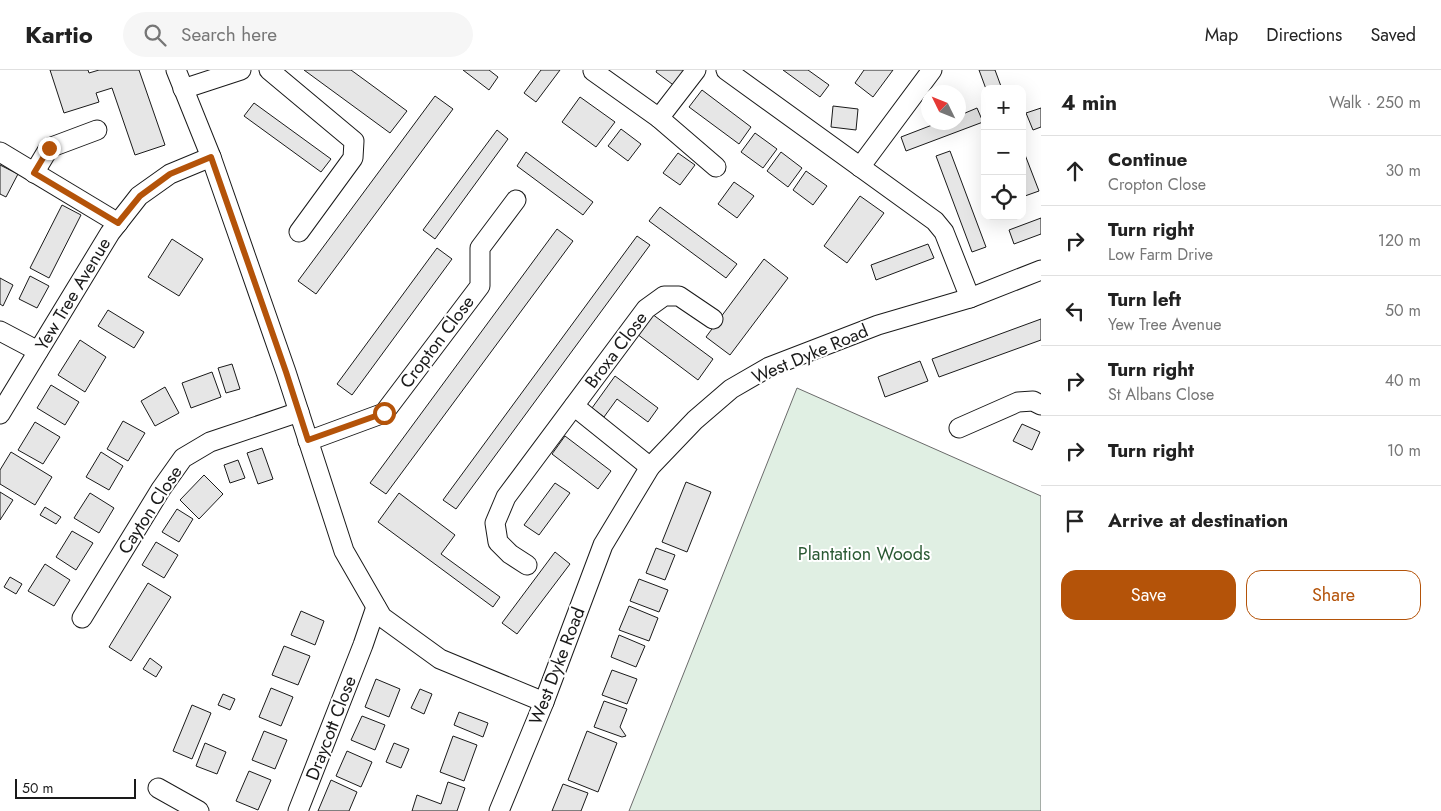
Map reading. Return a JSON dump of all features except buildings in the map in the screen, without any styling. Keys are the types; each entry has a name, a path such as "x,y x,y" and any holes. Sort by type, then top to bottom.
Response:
{"street":[{"path":"176,70 211,157 299,412 344,551 376,607 382,617 440,659 544,702"},
{"path":"183,90 241,70"},
{"path":"268,70 354,141 353,158 299,232"},
{"path":"659,118 696,70"},
{"path":"726,70 935,222 944,232 970,298"},
{"path":"860,167 932,70"},
{"path":"593,71 659,118 716,166"},
{"path":"34,173 49,148 97,130"},
{"path":"0,152 118,223"},
{"name":"Yew Tree Avenue","path":"0,414 110,233 140,196 170,174 211,157"},
{"name":"Cropton Close","path":"308,440 384,413 480,286 480,248 516,200"},
{"name":"West Dyke Road","path":"499,811 544,702 603,545 650,467 695,420 731,389 769,367 878,325 970,298 1041,270"},
{"name":"Broxa Close","path":"528,565 510,554 498,542 495,524 506,497 646,309 664,296 679,296 713,319"},
{"path":"0,331 38,351"},
{"path":"959,428 1018,402 1032,401 1041,405"},
{"name":"Broxa Close","path":"574,406 650,467"},
{"name":"Cayton Close","path":"82,618 161,489 183,458 210,442 299,412"},
{"name":"Draycott Close","path":"298,811 376,607"},
{"path":"158,788 199,811"}],"green space":[{"name":"Plantation Woods","path":"797,388 1041,496 1041,811 629,811"}],"route":[{"path":"49,148 34,173 118,223 140,196 170,174 211,157 308,440 384,413"}]}
